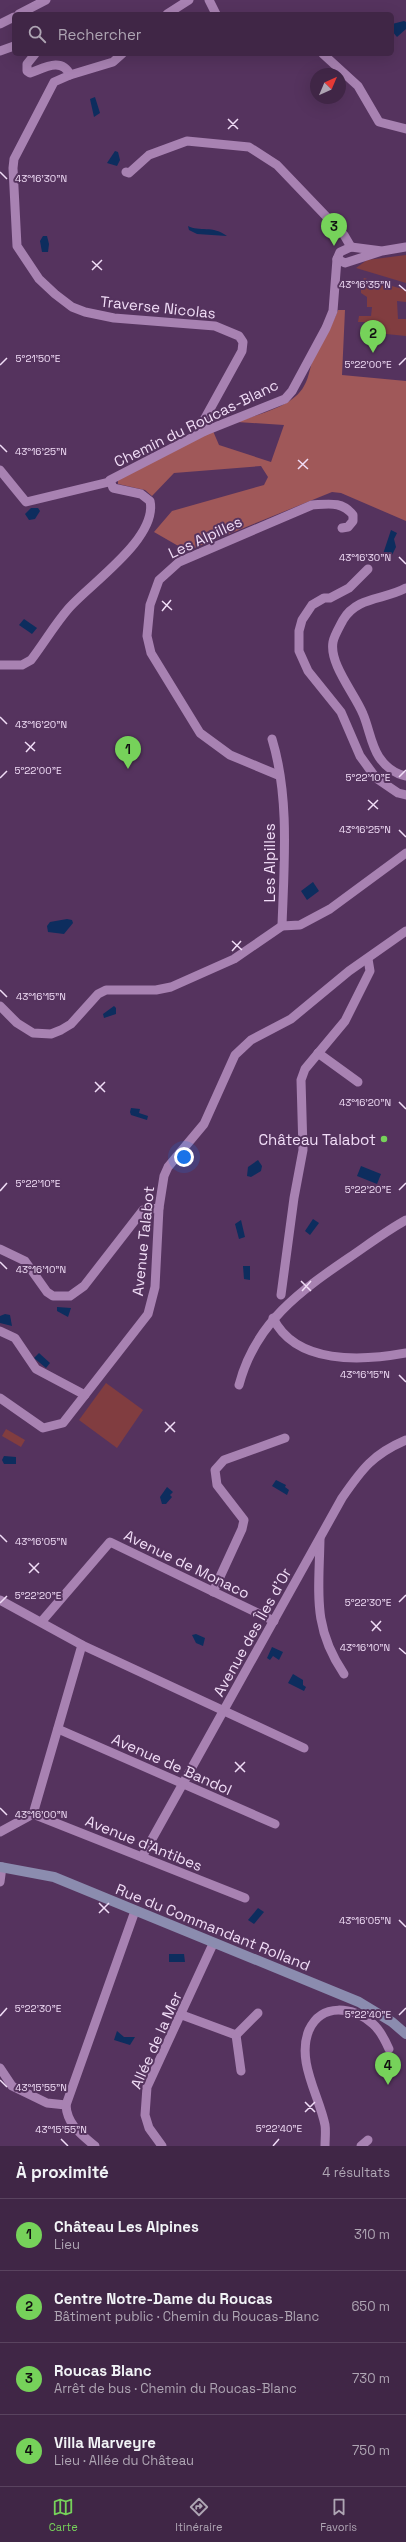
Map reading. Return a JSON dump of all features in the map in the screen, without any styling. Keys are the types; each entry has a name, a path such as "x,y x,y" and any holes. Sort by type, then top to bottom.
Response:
{"street":[{"path":"23,12 46,0"},
{"path":"170,12 189,0"},
{"path":"209,0 215,12"},
{"path":"0,24 12,18"},
{"path":"0,51 12,47"},
{"path":"33,56 27,64 27,71 30,73 56,64 65,67 70,75 113,62 120,56"},
{"path":"325,56 358,86 379,122 406,129"},
{"name":"Traverse Nicolas","path":"70,75 54,82 14,159 13,168 17,246 39,279 72,307 84,312 114,318 215,326 239,336 243,342 242,351 204,420 205,431"},
{"path":"126,172 129,173 150,155 187,141 249,147 277,165 344,236 351,247"},
{"path":"382,251 351,247 340,252 337,259 345,263 382,251 406,247"},
{"name":"Chemin du Roucas-Blanc","path":"0,665 22,665 31,660 69,608 139,540 150,510 150,501 141,494 113,488 109,482 112,478 205,431 285,399 292,391 326,328 333,311 337,259"},
{"path":"0,470 26,502 109,482"},
{"name":"Les Alpilles","path":"278,775 230,755 200,733 151,652 147,636 150,605 159,580 179,562 312,505 333,503 348,509 353,515 353,521 348,527 342,528"},
{"path":"368,569 349,588 330,598 324,598 312,605 302,620 299,631 299,651 308,671 341,712 360,756 376,778 394,790 406,795"},
{"path":"406,588 395,594 370,599 358,604 343,620 332,642 339,670 363,715 379,757 389,768 406,776"},
{"name":"Les Alpilles","path":"272,739 278,760 284,852 282,926"},
{"path":"0,1006 26,1030 40,1034 51,1034 70,1024 98,994 106,990 141,992 171,986 234,959 282,926 300,925 330,909 406,853"},
{"name":"Avenue Talabot","path":"3,1399 32,1422 43,1428 63,1423 148,1314 155,1287 159,1208 164,1176 168,1167 204,1124 235,1055 251,1040 291,1019 349,972 406,931"},
{"path":"281,1295 294,1198 304,1150 301,1080 305,1069 345,1021 362,984 370,971 368,959"},
{"path":"349,972 355,971 358,974 362,984"},
{"path":"318,1053 358,1082"},
{"path":"0,1249 25,1261 47,1292 53,1296 70,1296 84,1286 143,1210 159,1208"},
{"path":"239,1385 244,1366 273,1318 283,1306 326,1273 384,1232 405,1224"},
{"path":"273,1318 279,1331 290,1342 309,1352 344,1357 382,1356 406,1353"},
{"path":"0,1332 15,1338 36,1369 85,1395"},
{"path":"213,1592 242,1529 244,1520 217,1485 215,1470 224,1460 285,1438"},
{"name":"Avenue des Îles d'Or","path":"142,1857 185,1784 342,1498 362,1469 387,1448 406,1440"},
{"path":"320,1538 319,1603 322,1632 330,1655 344,1674"},
{"name":"Avenue de Monaco","path":"42,1621 110,1542 274,1621"},
{"path":"0,1600 42,1621 82,1645 304,1748"},
{"path":"0,1832 33,1814 82,1645"},
{"name":"Avenue de Bandol","path":"58,1729 275,1824"},
{"name":"Avenue d'Antibes","path":"33,1814 245,1898"},
{"path":"0,1882 1,1867"},
{"name":"Rue du Commandant Rolland","path":"1,1867 54,1877 213,1944 359,2002 392,2022 406,2034"},
{"path":"95,2146 72,2125 66,2106 137,1912"},
{"name":"Allée de la Mer","path":"162,2146 149,2128 145,2115 147,2087 182,2015 213,1944"},
{"path":"325,2146 325,2125 308,2069 306,2048 309,2030 325,2012 340,2009 373,2024 389,2049"},
{"path":"236,2035 258,2013"},
{"path":"182,2015 236,2035"},
{"path":"236,2035 241,2071"},
{"path":"0,2068 12,2086 47,2103 66,2106"}],"shaded area":[{"path":"406,255 406,283 356,268 367,260"},
{"path":"364,278 406,290 406,302 397,301 398,319 406,319 406,336 366,332 365,322 358,322 359,316 371,316 372,307 367,307 367,297 361,293 361,283"},
{"path":"338,310 345,310 342,375 406,381 406,521 341,493 332,492 187,551 154,532 172,511 264,485 268,477 261,466 174,473 152,496 145,490 118,484 118,479 213,431 219,445 271,462 284,425 237,422 284,405 299,393 306,382 315,354"},
{"path":"106,1383 143,1410 117,1448 79,1420"},
{"path":"6,1429 25,1440 21,1447 2,1436"}],"water":[{"path":"404,21 406,22 406,29 397,37 394,33 394,24"},
{"path":"95,97 100,113 94,117 90,99"},
{"path":"115,151 118,152 120,160 117,166 107,163"},
{"path":"188,226 197,229 217,231 227,236 197,234 189,230"},
{"path":"43,236 47,236 49,244 48,252 42,252 40,241"},
{"path":"31,508 38,508 40,511 35,519 29,520 25,514"},
{"path":"391,530 397,533 394,539 396,547 391,557 386,559 383,554"},
{"path":"24,619 37,628 32,634 19,625"},
{"path":"313,882 319,891 307,900 301,891"},
{"path":"67,919 72,920 73,923 64,934 48,932 47,926 50,922"},
{"path":"114,1006 116,1008 116,1014 104,1018 103,1014"},
{"path":"131,1108 140,1109 139,1113 148,1116 147,1120 131,1115"},
{"path":"258,1160 262,1166 261,1171 251,1177 247,1176 248,1167"},
{"path":"361,1166 381,1174 377,1184 357,1176"},
{"path":"313,1219 319,1223 310,1235 305,1231"},
{"path":"241,1220 245,1237 239,1239 235,1224"},
{"path":"243,1266 250,1266 250,1280 244,1279"},
{"path":"57,1307 71,1308 68,1317 57,1311"},
{"path":"5,1314 10,1315 12,1326 0,1323 0,1316"},
{"path":"39,1353 50,1363 46,1368 34,1358"},
{"path":"4,1456 16,1457 16,1464 4,1464 2,1460"},
{"path":"276,1480 286,1485 285,1487 289,1490 287,1495 272,1486"},
{"path":"167,1487 173,1492 170,1495 172,1497 166,1504 162,1504 160,1497"},
{"path":"196,1634 205,1638 203,1646 196,1643 192,1635"},
{"path":"272,1647 283,1652 279,1660 273,1656 270,1660 267,1658"},
{"path":"293,1674 303,1680 303,1685 306,1687 304,1691 288,1683"},
{"path":"258,1908 264,1912 254,1924 248,1920"},
{"path":"169,1954 184,1954 185,1962 169,1962"},
{"path":"117,2031 124,2037 135,2037 130,2045 114,2040"}],"place":[{"name":"Roucas Blanc","path":"334,246"},
{"name":"Centre Notre-Dame du Roucas","path":"373,353"},
{"name":"Château Les Alpines","path":"128,769"},
{"name":"Château Talabot","path":"384,1139"},
{"name":"Villa Marveyre","path":"388,2085"}]}
